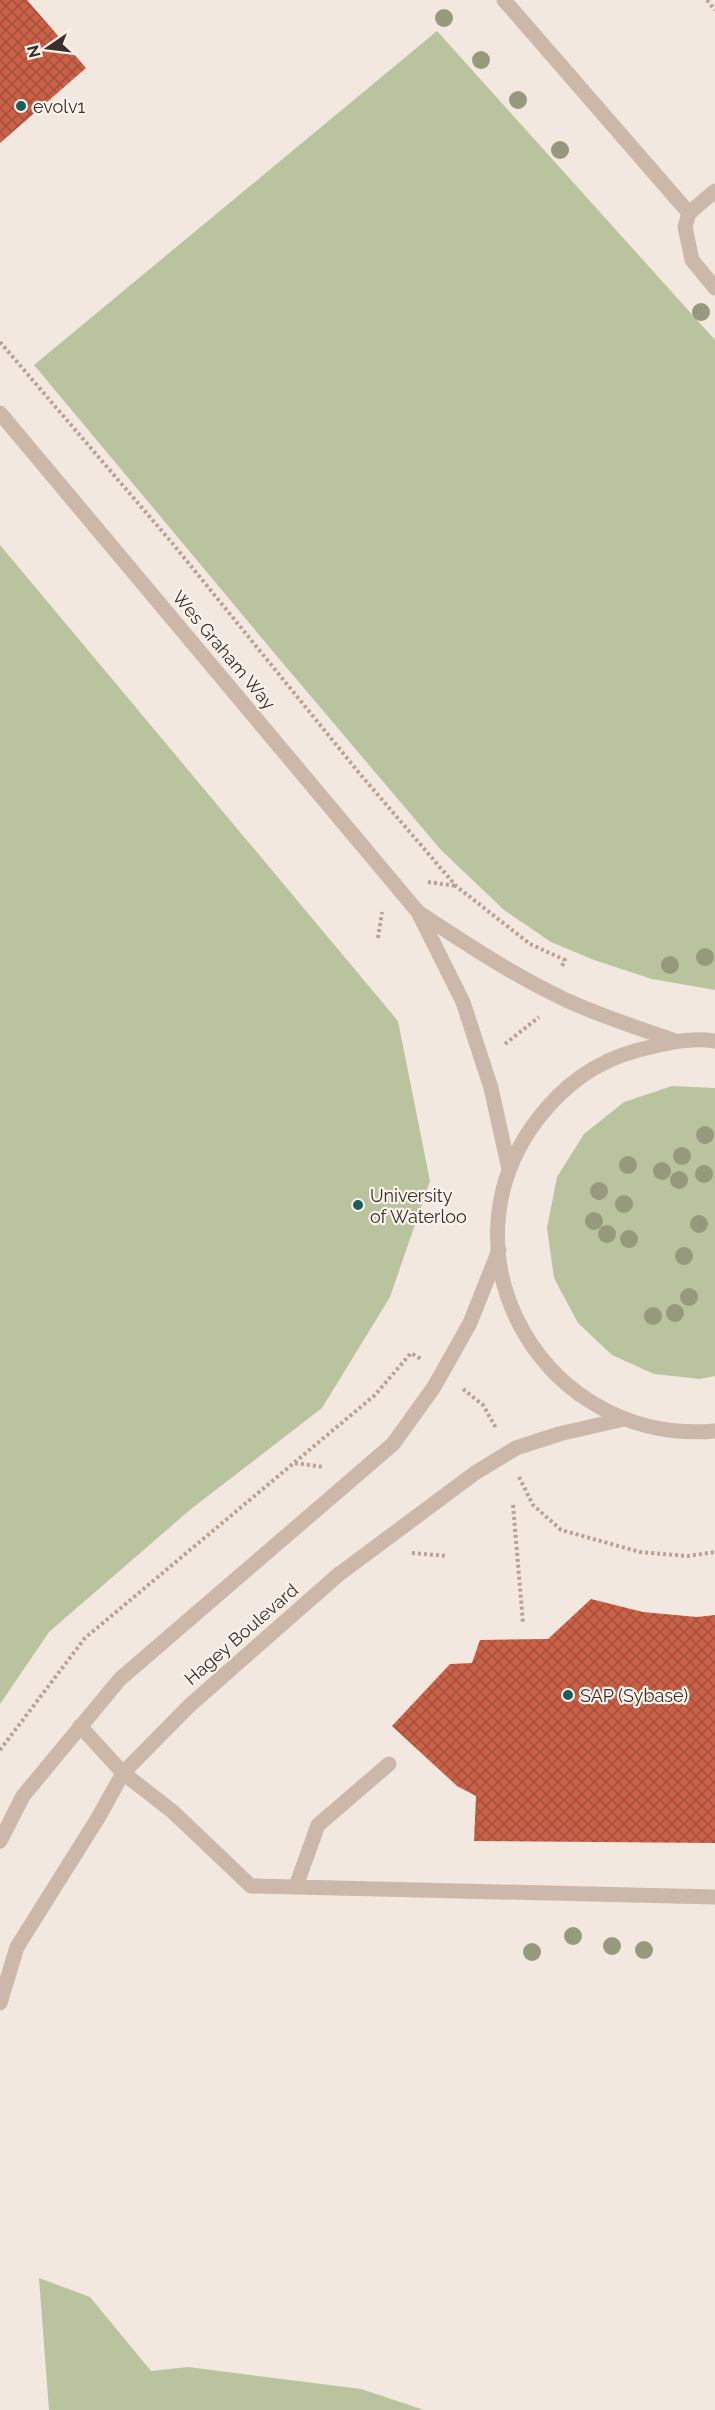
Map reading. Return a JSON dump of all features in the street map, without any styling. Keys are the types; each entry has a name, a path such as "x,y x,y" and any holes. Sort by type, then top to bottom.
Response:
{"street":[{"path":"504,0 689,213"},
{"path":"715,191 689,213 685,227 692,260 715,288"},
{"name":"Wes Graham Way","path":"0,413 418,912 463,1002 491,1088 509,1169"},
{"name":"Wes Graham Way","path":"418,912 492,960 552,993 602,1016 673,1040"},
{"path":"715,1041 673,1040 615,1056 581,1076 550,1102 526,1133 509,1169 501,1198 498,1227 499,1250 506,1292 518,1324 537,1354 560,1380 588,1402 647,1427 676,1431 715,1431"},
{"path":"0,1841 22,1796 120,1678 393,1444 434,1387 470,1323 499,1250"},
{"name":"Hagey Boulevard","path":"0,2002 17,1947 123,1773 189,1706 339,1575 475,1473 516,1448 559,1434 624,1419"},
{"path":"80,1726 123,1773 172,1811 251,1886 715,1897"},
{"path":"296,1886 318,1825 389,1764"}],"path":[{"path":"707,0 715,9"},
{"path":"0,342 173,544 360,774 456,886 530,944 564,960"},
{"path":"497,1050 544,1013"},
{"path":"0,1750 85,1638 375,1395 411,1353"},
{"path":"458,1385 483,1405 501,1437"},
{"path":"518,1473 526,1495 533,1505 561,1530 640,1552 688,1556 715,1552"},
{"path":"513,1504 523,1623"}],"green space":[{"path":"437,31 715,340 715,990 652,979 594,960 551,942 504,910 441,850 34,365"},
{"path":"0,545 398,1021 430,1181 390,1297 322,1408 191,1509 49,1632 0,1704"},
{"path":"672,1086 715,1088 715,1376 700,1379 654,1374 612,1355 578,1323 554,1278 547,1228 557,1177 584,1134 624,1102"},
{"path":"39,2278 90,2297 151,2371 188,2367 361,2389 424,2410 49,2410"}],"building":[{"name":"evolv1","path":"0,0 27,0 86,68 0,143"},
{"name":"SAP (Sybase)","path":"591,1599 643,1612 697,1617 715,1615 715,1843 474,1841 476,1796 457,1786 392,1726 450,1664 472,1663 480,1640 548,1639"}],"place":[{"name":"evolv1","path":"21,106"},
{"name":"University of Waterloo","path":"358,1205"},
{"name":"SAP (Sybase)","path":"568,1695"}]}
